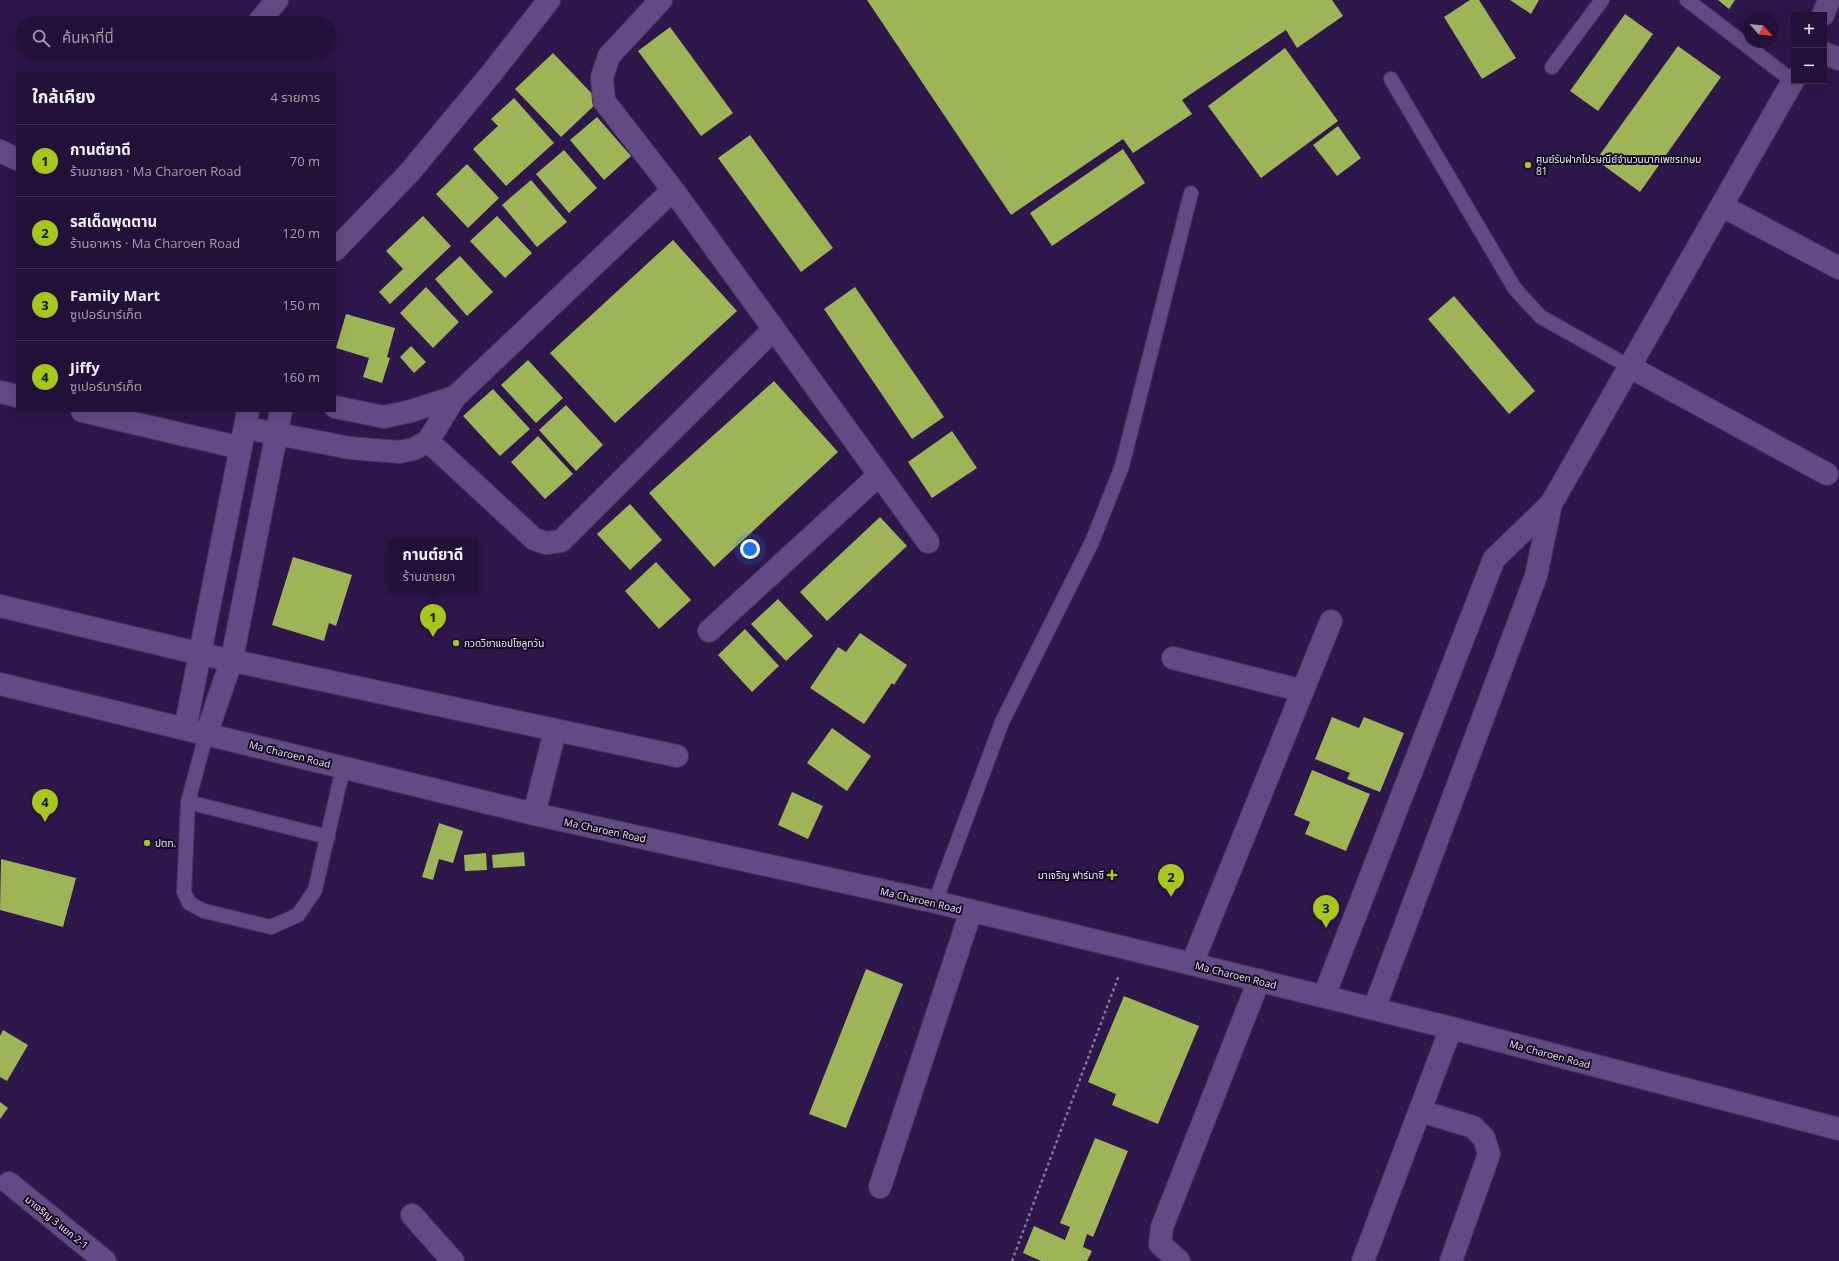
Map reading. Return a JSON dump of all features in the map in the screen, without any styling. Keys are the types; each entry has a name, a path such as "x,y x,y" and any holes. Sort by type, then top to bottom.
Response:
{"street":[{"path":"264,16 277,0"},
{"path":"336,249 409,173 491,74 548,0"},
{"path":"661,0 609,56 602,77 604,101 673,190 928,542"},
{"path":"1824,12 1829,0"},
{"path":"1827,54 1839,59"},
{"path":"1324,996 1494,559 1551,504 1792,84"},
{"path":"0,151 16,159"},
{"path":"186,729 209,604 247,419 277,434 350,448 399,452 414,449 428,441 455,397 673,190"},
{"path":"1722,206 1839,268"},
{"path":"428,441 534,538 546,543 561,541 774,329"},
{"path":"1630,367 1827,474"},
{"path":"0,392 16,396"},
{"path":"336,407 384,417 411,411 455,397"},
{"path":"86,412 241,448"},
{"path":"206,735 232,659 281,412"},
{"path":"709,631 879,475"},
{"path":"1374,1009 1536,576 1551,504"},
{"path":"0,606 201,654 232,659 555,731 677,756"},
{"path":"1192,964 1332,621"},
{"path":"1173,658 1303,691"},
{"name":"Ma Charoen Road","path":"0,684 534,814 935,902 1259,980 1451,1028 1839,1129"},
{"path":"534,814 555,731"},
{"path":"880,1187 971,911"},
{"path":"1179,1261 1160,1244 1162,1227 1259,980"},
{"path":"1363,1261 1451,1028"},
{"path":"1420,1110 1473,1127 1484,1138 1489,1154 1451,1261"},
{"name":"มาเจริญ 3 แยก 2-1","path":"9,1183 105,1261"},
{"path":"412,1214 453,1261"}],"lane":[{"path":"1552,67 1602,0"},
{"path":"1687,0 1791,78"},
{"path":"1392,79 1515,289 1541,316 1630,367"},
{"path":"935,902 1002,722 1092,542 1122,466 1191,193"},
{"path":"206,735 188,802 184,892 189,903 204,911 271,927 298,915 315,890 343,768"},
{"path":"188,802 328,837"}],"path":[{"path":"1012,1261 1129,949"}],"building":[{"path":"867,0 1332,0 1343,16 1297,48 1286,30 1182,100 1192,114 1133,153 1123,139 1011,215"},
{"path":"1470,0 1479,0 1516,58 1482,79 1444,17"},
{"path":"1510,0 1539,0 1531,14"},
{"path":"1718,0 1735,0 1729,9"},
{"path":"1625,14 1653,34 1598,111 1570,91"},
{"path":"670,27 733,113 701,136 638,51"},
{"path":"1678,46 1721,77 1640,192 1596,160"},
{"path":"1285,48 1338,121 1261,178 1208,106"},
{"path":"553,53 599,101 561,137 515,89"},
{"path":"514,98 554,143 506,186 473,149 498,126 491,119"},
{"path":"597,117 631,156 604,180 570,140"},
{"path":"1338,126 1361,158 1337,176 1313,145"},
{"path":"750,135 833,248 801,272 718,158"},
{"path":"1123,149 1145,183 1052,246 1030,213"},
{"path":"564,150 597,188 569,213 536,174"},
{"path":"467,164 499,198 468,228 436,194"},
{"path":"531,180 567,222 537,247 502,205"},
{"path":"423,216 451,246 390,304 379,292 403,269 386,251"},
{"path":"497,216 532,253 505,278 470,241"},
{"path":"673,240 737,311 615,423 550,353"},
{"path":"460,256 493,292 467,316 435,279"},
{"path":"426,287 459,322 433,348 400,313"},
{"path":"855,287 944,417 912,439 824,309"},
{"path":"1454,296 1535,391 1509,414 1428,319"},
{"path":"346,314 395,328 387,357 390,358 382,383 363,377 369,358 336,348"},
{"path":"411,346 426,362 414,373 400,357"},
{"path":"528,360 563,398 536,423 501,385"},
{"path":"774,381 838,452 714,567 649,493"},
{"path":"493,389 530,429 500,456 463,416"},
{"path":"566,405 603,445 576,471 539,430"},
{"path":"952,431 977,468 932,498 908,462"},
{"path":"538,436 573,474 545,499 511,462"},
{"path":"630,504 662,540 630,570 597,534"},
{"path":"880,517 907,546 827,621 800,592"},
{"path":"293,557 352,575 336,626 329,623 324,641 272,625"},
{"path":"656,562 691,600 659,629 625,591"},
{"path":"778,599 813,636 786,661 751,624"},
{"path":"745,629 779,666 752,692 718,655"},
{"path":"860,633 907,665 894,685 892,683 864,724 810,688 838,647 846,652"},
{"path":"1332,717 1359,728 1364,717 1404,733 1380,792 1347,779 1350,773 1315,759"},
{"path":"832,728 871,756 847,791 807,763"},
{"path":"1312,770 1370,794 1346,851 1305,834 1310,822 1294,815"},
{"path":"792,792 823,806 808,839 778,825"},
{"path":"439,823 463,831 453,863 439,859 433,880 422,877"},
{"path":"524,852 525,866 493,868 492,855"},
{"path":"486,853 487,870 465,871 464,855"},
{"path":"1,859 76,878 63,927 0,910"},
{"path":"866,969 903,984 846,1128 809,1114"},
{"path":"1124,996 1199,1026 1158,1124 1112,1105 1116,1094 1088,1082"},
{"path":"3,1030 28,1045 7,1081 0,1077 0,1036"},
{"path":"0,1102 8,1108 0,1119"},
{"path":"1095,1138 1128,1151 1093,1237 1087,1234 1083,1247 1092,1251 1087,1261 1041,1261 1023,1253 1034,1226 1065,1240 1070,1227 1060,1223"}],"place":[{"name":"ศูนย์รับฝากไปรษณีย์จำนวนมากเพชรเกษม 81","path":"1528,165"},
{"name":"กานต์ยาดี","path":"433,637"},
{"name":"กวดวิชาแอปโซลูทวัน","path":"456,643"},
{"name":"Jiffy","path":"45,822"},
{"name":"ปตท.","path":"147,843"},
{"name":"มาเจริญ ฟาร์มาซี","path":"1112,875"},
{"name":"รสเด็ดพุดตาน","path":"1171,897"},
{"name":"Family Mart","path":"1326,928"}]}
